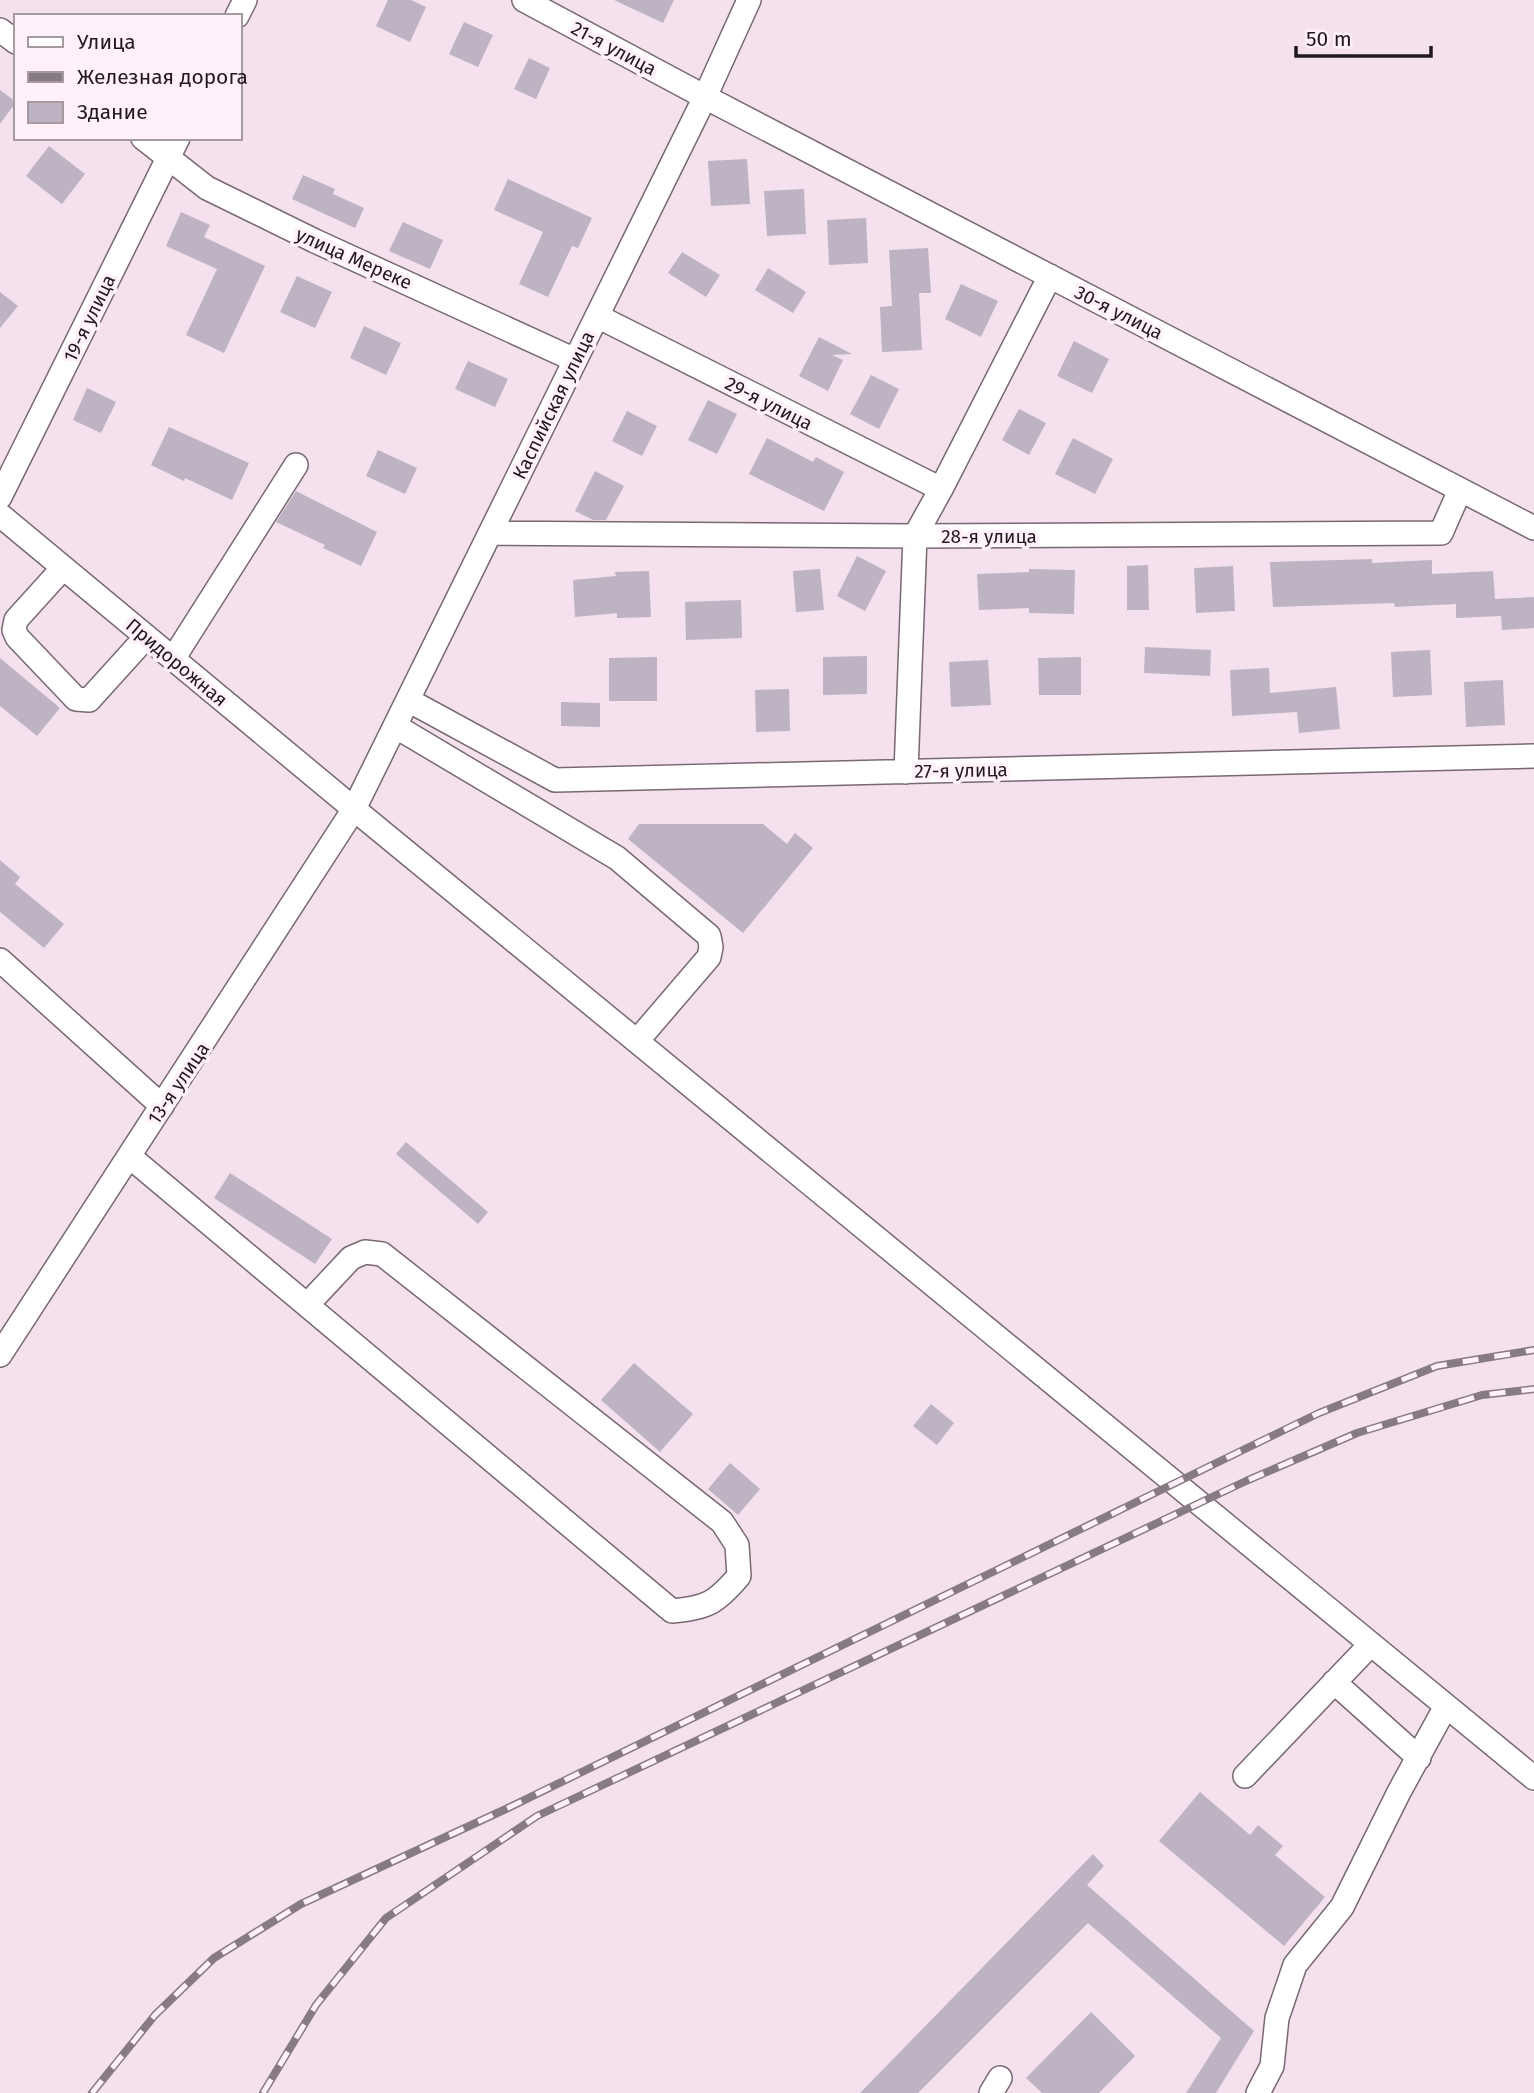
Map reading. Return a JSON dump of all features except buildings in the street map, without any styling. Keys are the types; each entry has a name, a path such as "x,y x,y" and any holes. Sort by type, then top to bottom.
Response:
{"street":[{"name":"21-я улица","path":"524,0 705,97"},
{"name":"Каспийская улица","path":"354,810 705,97 749,0"},
{"name":"30-я улица","path":"705,97 1534,528"},
{"name":"улица Мереке","path":"149,140 174,148 206,188 315,242 575,360"},
{"name":"19-я улица","path":"0,497 174,148"},
{"path":"906,772 915,536 1049,276"},
{"name":"29-я улица","path":"597,316 941,489"},
{"path":"173,659 296,465"},
{"name":"28-я улица","path":"490,533 915,536 1441,533 1460,490"},
{"name":"Придорожная","path":"0,515 354,810 1534,1778"},
{"path":"63,568 7,628 76,699 89,700 146,636"},
{"name":"27-я улица","path":"408,700 555,780 1534,756"},
{"path":"395,726 617,858 709,936 709,957 636,1041"},
{"name":"13-я улица","path":"0,1355 354,810"},
{"path":"0,960 162,1106"},
{"path":"129,1156 671,1611 694,1609 719,1599 739,1576 737,1545 722,1522 382,1254 365,1252 351,1258 307,1305"},
{"path":"1245,1776 1371,1644"},
{"path":"1334,1682 1419,1758"},
{"path":"1258,2093 1272,2066 1277,2018 1295,1965 1342,1907 1399,1792 1446,1706"}],"railway":[{"path":"92,2093 155,2015 214,1958 301,1904 508,1808 1319,1413 1437,1366 1534,1350"},
{"path":"263,2093 316,2005 386,1918 537,1816 1246,1481 1357,1433 1482,1395 1534,1389"}]}
